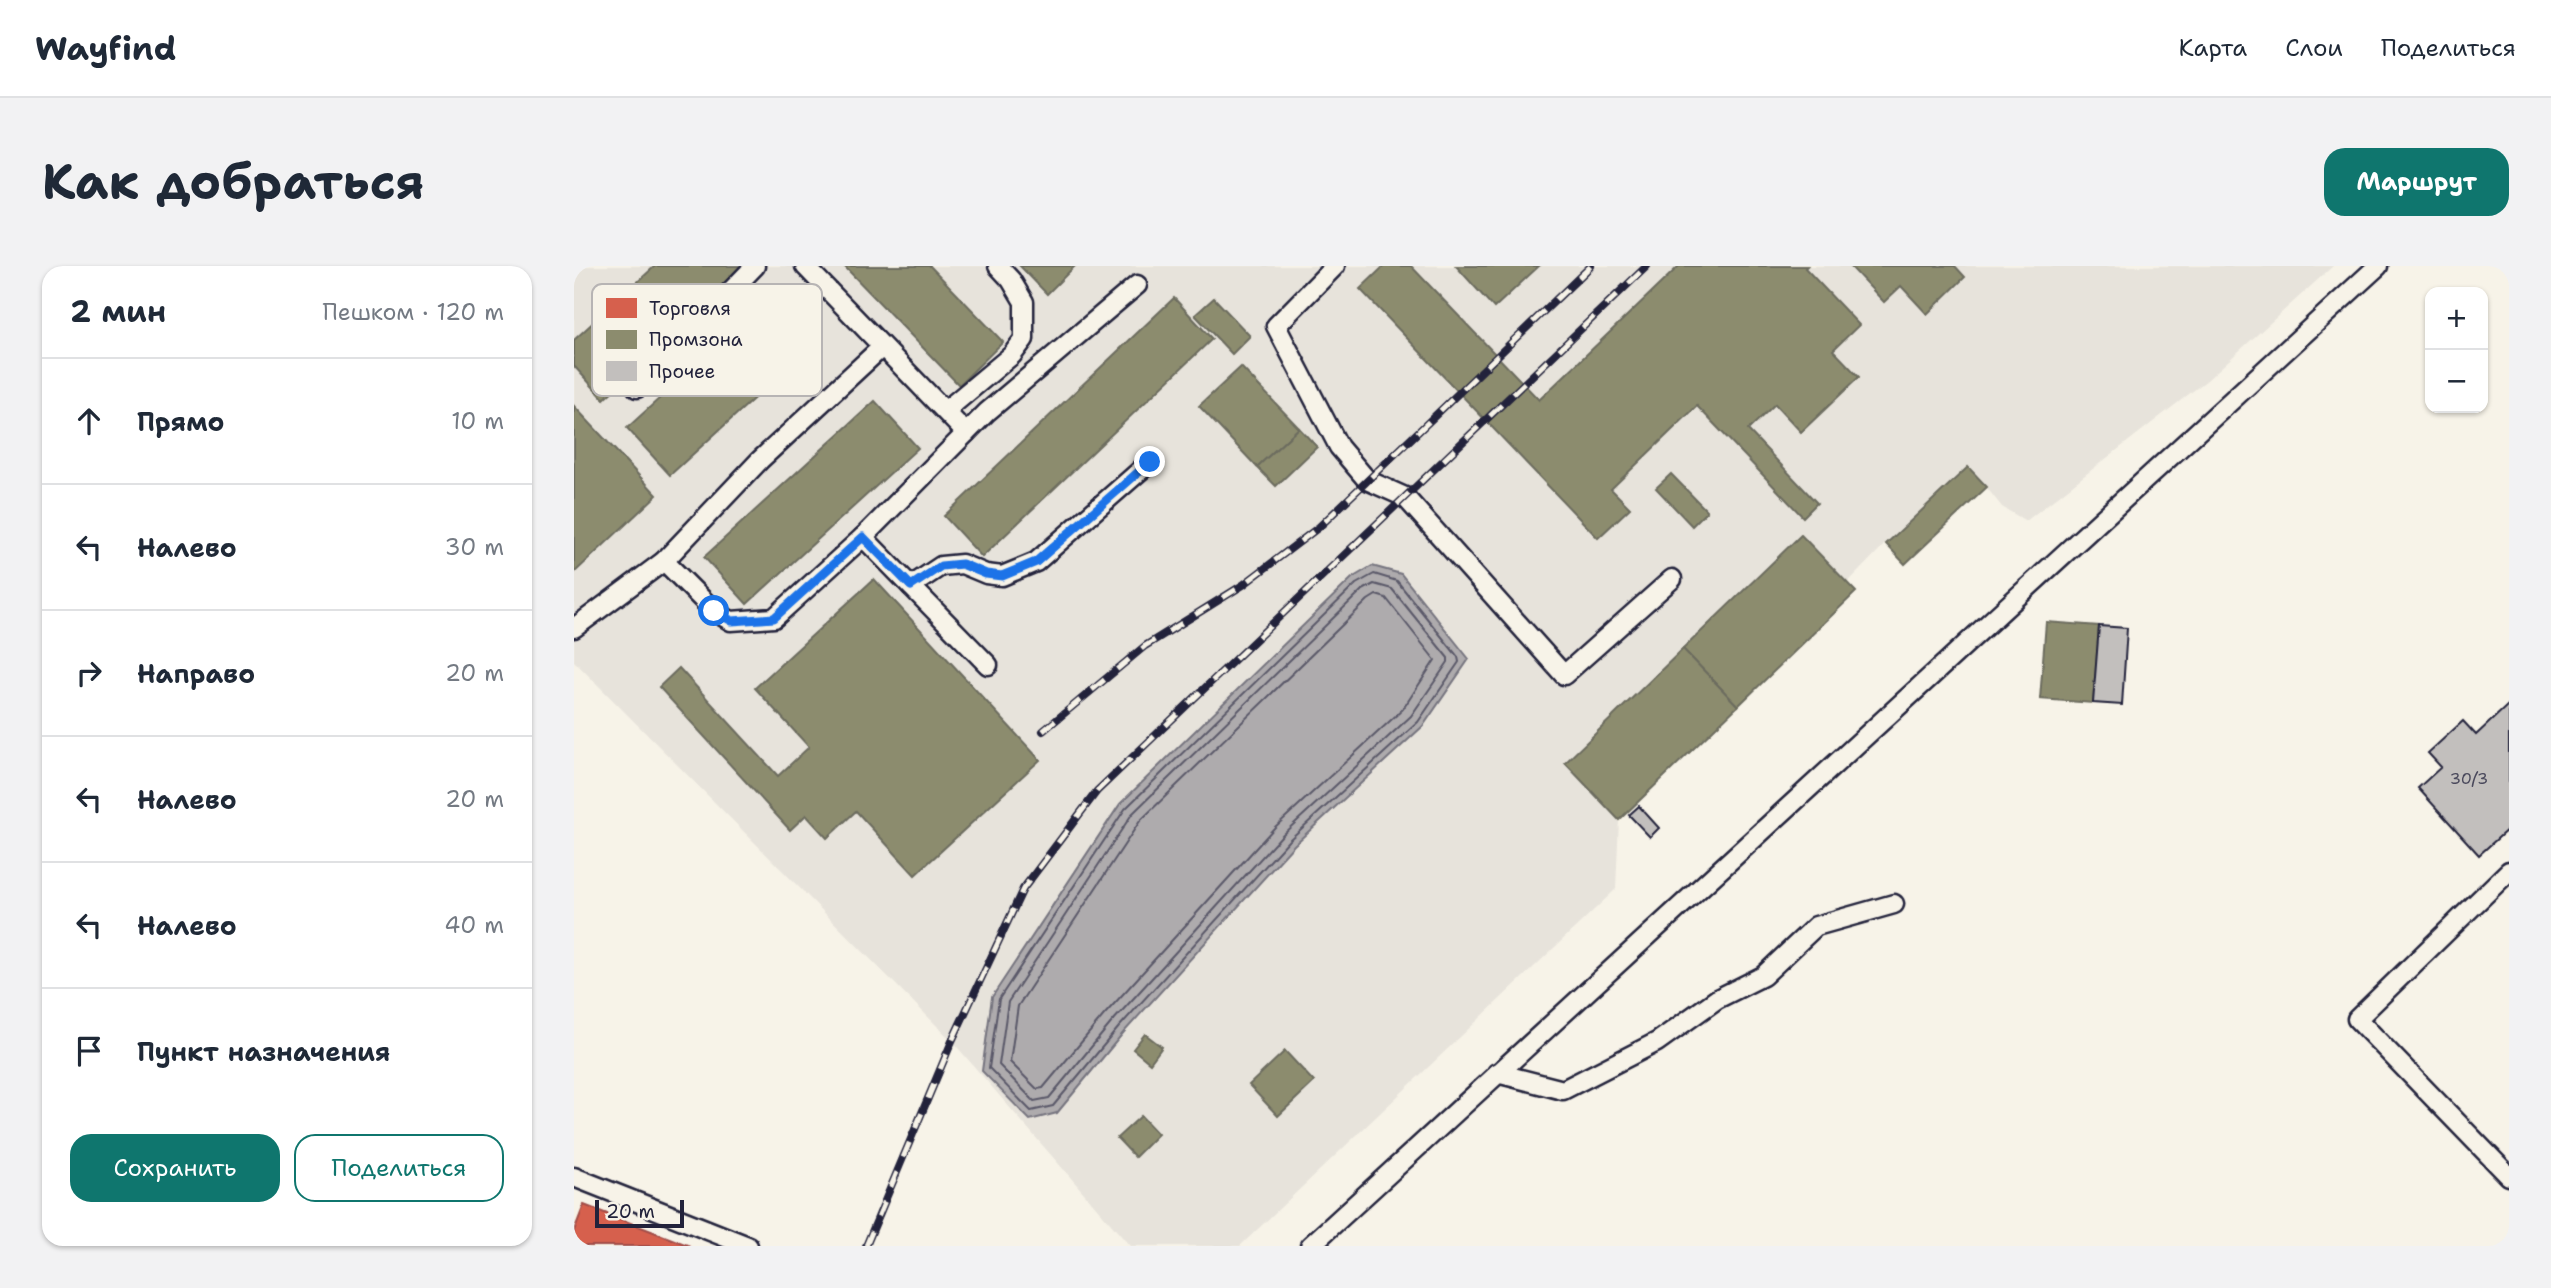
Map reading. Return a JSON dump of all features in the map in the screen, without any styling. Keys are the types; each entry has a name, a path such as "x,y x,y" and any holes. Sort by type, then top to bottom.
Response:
{"lane":[{"path":"738,284 755,266"},
{"path":"805,266 966,433"},
{"path":"945,411 1012,355 1024,339 1024,302 1011,280 998,266"},
{"path":"1335,266 1276,326 1339,447 1367,480 1405,497 1564,675 1672,579"},
{"path":"1310,1246 2378,266"},
{"path":"663,561 714,611 732,621 774,618 863,537 987,412 1137,285"},
{"path":"574,628 663,561 760,460 882,347"},
{"path":"911,586 941,566 962,564 986,574 1002,576 1036,562 1150,462"},
{"path":"863,537 988,665"},
{"path":"2509,871 2357,1019 2509,1176"},
{"path":"1497,1073 1563,1090 1657,1042 1717,999 1763,976 1816,926 1894,904"},
{"path":"574,1177 748,1246"}],"shaded area":[{"path":"574,266 2333,266 2207,380 2026,521 2002,507 1987,488 1905,564 1885,544 1619,819 1616,889 1240,1246 1130,1246 952,1041 574,661"}],"water":[{"path":"1372,566 1401,574 1469,659 1423,726 1294,845 1124,1032 1057,1113 1030,1120 982,1071 992,997 1120,804 1352,578"}],"building: Торговля":[{"path":"584,1205 690,1246 574,1246 574,1231"}],"building: Промзона":[{"path":"655,266 746,268 729,284 635,284"},
{"path":"844,266 930,266 1003,342 959,385"},
{"path":"1020,266 1075,266 1047,294"},
{"path":"1384,266 1411,266 1539,400 1679,266 1807,266 1805,268 1859,325 1833,350 1859,377 1801,432 1775,404 1748,430 1817,503 1803,517 1697,406 1611,489 1630,508 1598,538 1360,289"},
{"path":"1456,266 1539,266 1494,308"},
{"path":"1850,266 1955,266 1965,277 1927,314 1901,286 1884,302"},
{"path":"1174,298 1212,339 982,557 944,516"},
{"path":"1214,298 1250,336 1232,354 1195,315"},
{"path":"592,324 592,386 574,366 574,340"},
{"path":"1241,367 1299,428 1257,467 1199,406"},
{"path":"662,396 757,396 670,475 627,428"},
{"path":"875,401 918,448 747,604 704,557"},
{"path":"574,406 657,495 574,573"},
{"path":"1299,428 1317,447 1276,486 1257,467"},
{"path":"1968,467 1987,487 1905,564 1886,544"},
{"path":"1671,474 1707,511 1692,526 1656,488"},
{"path":"1801,535 1856,592 1738,706 1683,649"},
{"path":"874,579 1040,760 915,875 856,811 827,838 806,815 790,830 659,687 679,668 778,776 809,747 755,688"},
{"path":"2046,622 2099,626 2093,703 2040,699"},
{"path":"1683,649 1738,706 1619,820 1565,763"},
{"path":"1145,1034 1162,1047 1150,1063 1133,1049"},
{"path":"1285,1051 1314,1082 1278,1116 1249,1085"},
{"path":"1141,1116 1158,1134 1135,1157 1117,1138"}],"building: Прочее":[{"path":"2099,626 2127,628 2122,705 2093,703"},
{"path":"2509,704 2509,828 2479,855 2418,788 2441,767 2428,753 2463,721 2476,735"},
{"path":"1639,806 1659,828 1650,837 1629,815"}],"railway":[{"path":"1043,731 1145,646 1243,585 1319,527 1591,266"},
{"path":"866,1246 952,1041 1023,889 1097,791 1647,266"}],"route":[{"path":"714,611 732,621 774,618 863,537 911,586 941,566 962,564 986,574 1002,576 1036,562 1150,462"}]}
